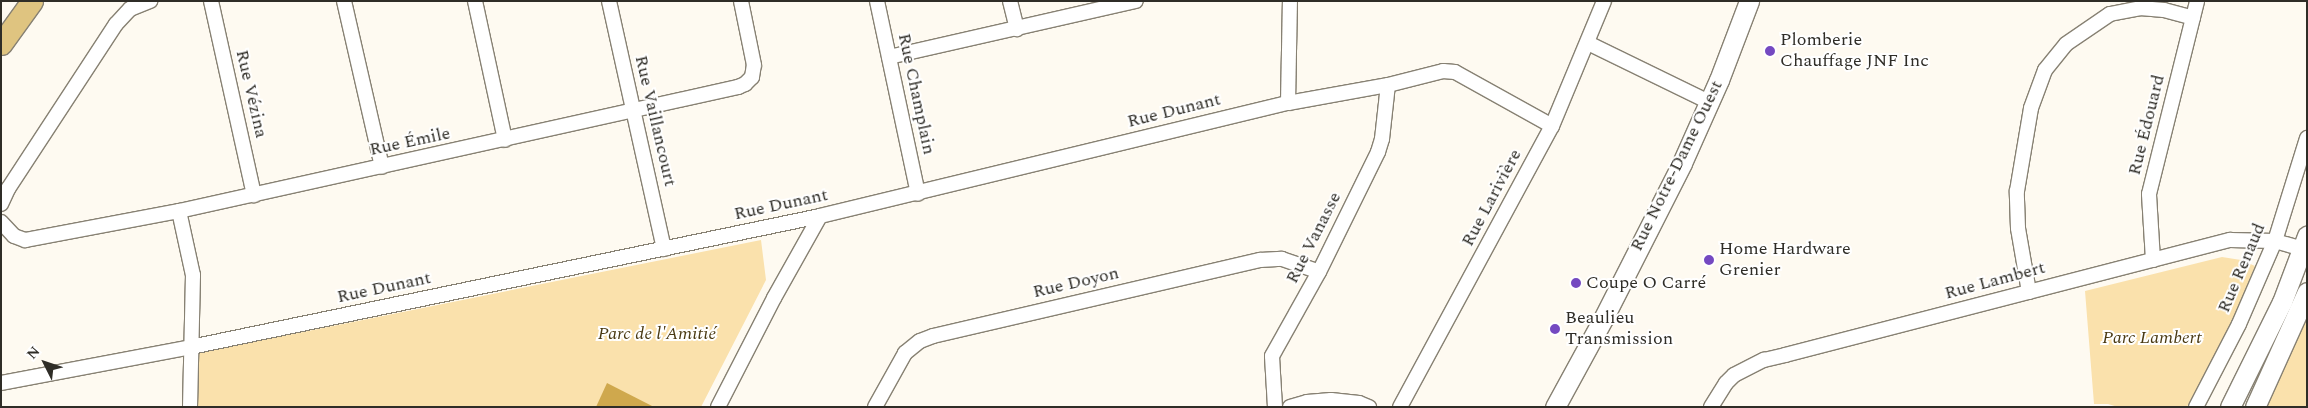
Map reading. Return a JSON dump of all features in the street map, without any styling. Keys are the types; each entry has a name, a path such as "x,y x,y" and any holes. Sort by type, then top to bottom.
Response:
{"main road":[{"path":"1,44 32,1"}],"street":[{"path":"1,204 8,189 116,24 130,9 150,1"},
{"name":"Rue Vézina","path":"211,1 254,195"},
{"path":"344,1 382,167"},
{"path":"475,1 505,140"},
{"name":"Rue Vaillancourt","path":"609,1 664,249"},
{"name":"Rue Émile","path":"1,222 14,236 25,240 254,195 634,112 745,84 752,76 754,65 741,1"},
{"name":"Rue Champlain","path":"877,1 918,194"},
{"path":"1010,1 1017,29"},
{"path":"889,57 1136,1"},
{"path":"1288,103 1290,1"},
{"name":"Rue Larivière","path":"1400,407 1552,126 1604,1"},
{"name":"Rue Notre-Dame Ouest","path":"1555,407 1603,320 1665,198 1709,102 1749,1"},
{"name":"Rue Édouard","path":"2153,260 2149,194 2197,1"},
{"path":"2029,292 2018,228 2017,191 2031,108 2045,70 2066,44 2110,14 2140,8 2164,10 2193,18"},
{"path":"1588,43 1709,102"},
{"name":"Rue Dunant","path":"1,383 191,347 820,216 918,194 1288,103 1388,84 1443,71 1455,72 1552,126"},
{"name":"Rue Vanasse","path":"1275,407 1272,356 1318,272 1378,152 1382,140 1388,84"},
{"name":"Rue Renaud","path":"2196,407 2239,324 2275,242 2307,138"},
{"path":"180,211 193,275 190,407"},
{"path":"718,407 774,298 820,216"},
{"name":"Rue Lambert","path":"1711,407 1726,383 1734,375 1764,360 2230,240 2305,245"},
{"path":"2230,407 2282,302 2305,245"},
{"name":"Rue Doyon","path":"875,407 905,353 920,341 933,336 1260,260 1282,259 1318,272"},
{"path":"2255,407 2307,292"},
{"path":"1290,407 1307,402 1331,400 1359,403 1368,407"}],"green space":[{"name":"Parc de l'Amitié","path":"761,240 766,280 701,407 197,407 197,351 288,335"},
{"name":"Parc Lambert","path":"2222,257 2241,260 2255,266 2234,317 2187,407 2118,407 2108,404 2094,404 2085,291"},
{"path":"2307,311 2307,407 2264,407"}],"shaded area":[{"path":"607,383 654,407 596,407"}],"place":[{"name":"Plomberie Chauffage JNF Inc","path":"1770,51"},
{"name":"Home Hardware Grenier","path":"1709,260"},
{"name":"Coupe O Carré","path":"1576,283"},
{"name":"Beaulieu Transmission","path":"1555,329"}]}
